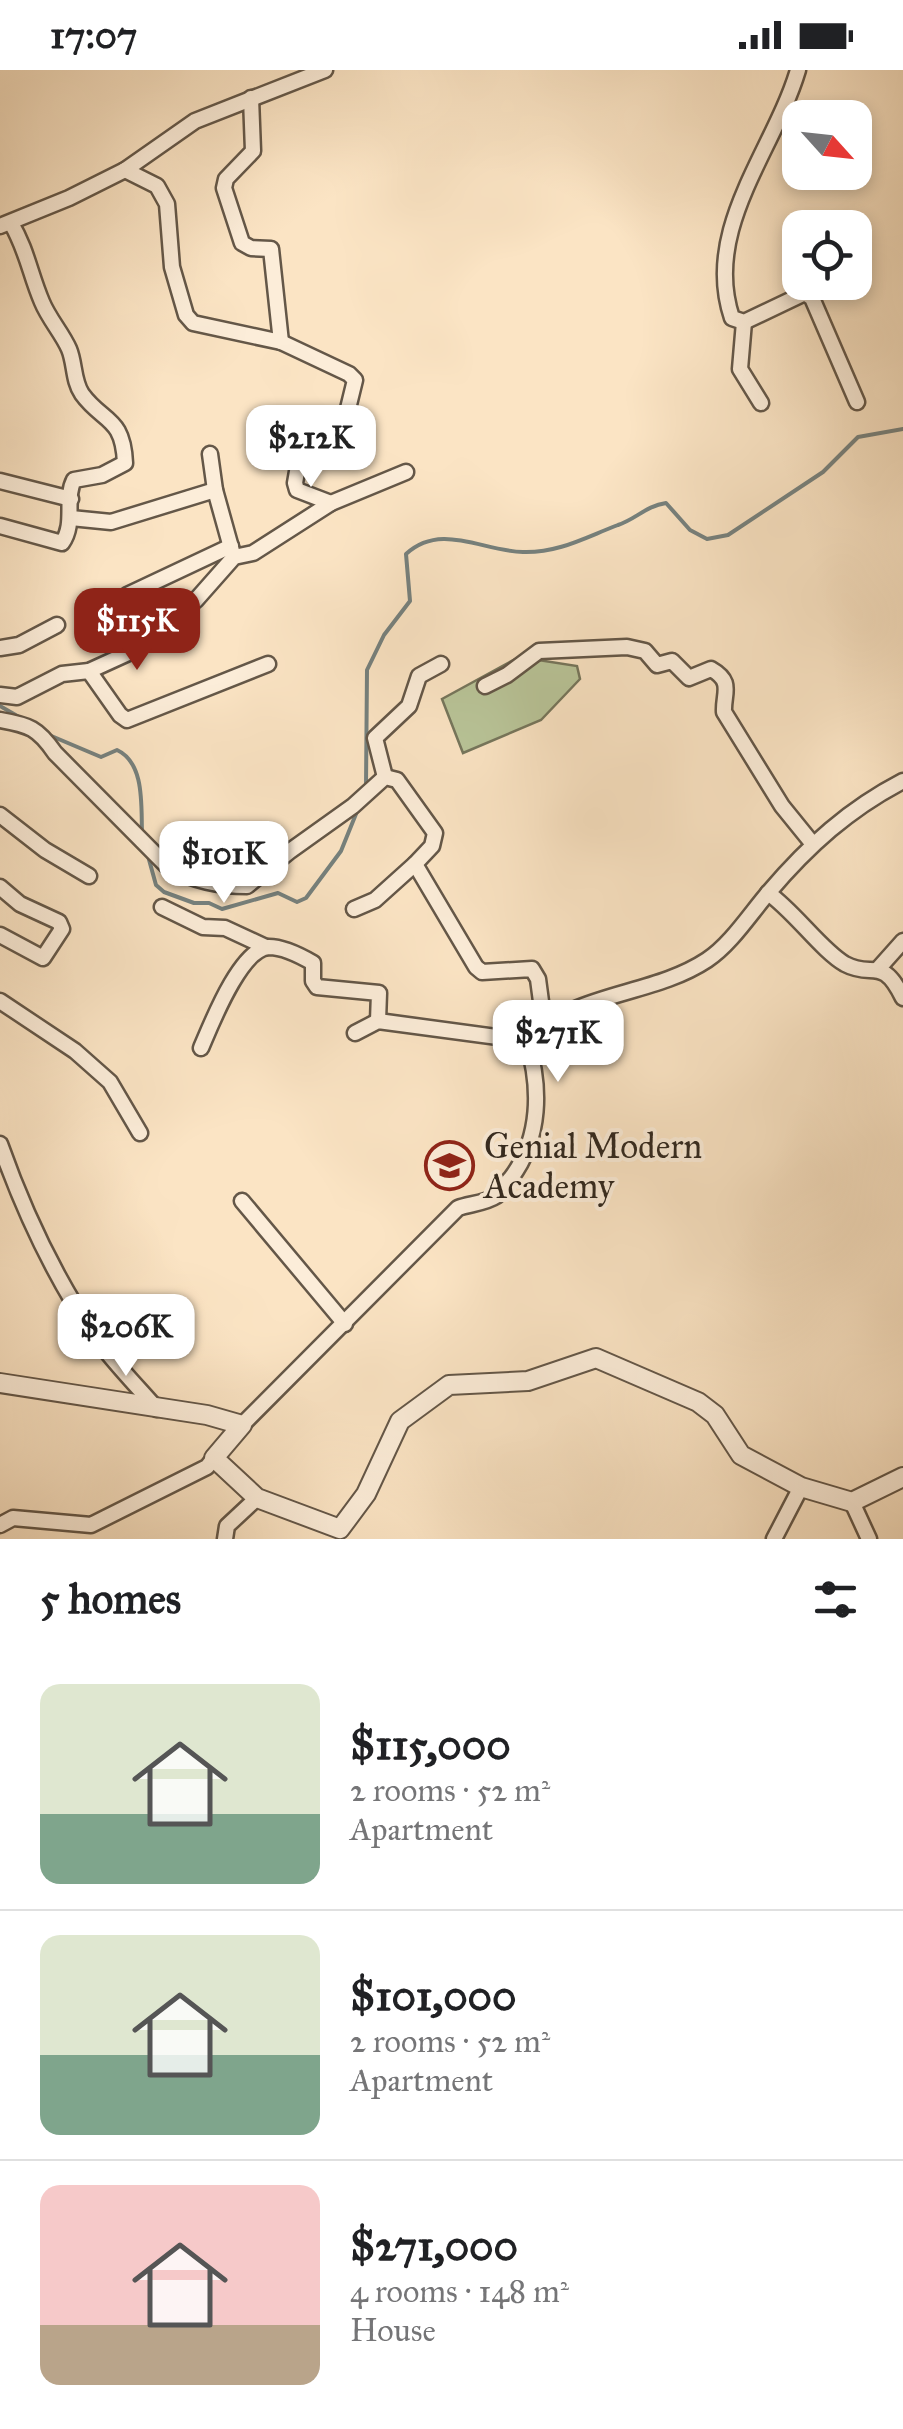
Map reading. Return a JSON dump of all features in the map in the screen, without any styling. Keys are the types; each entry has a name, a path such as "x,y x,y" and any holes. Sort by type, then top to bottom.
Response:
{"street":[{"path":"0,526 62,542 67,538 71,518 69,487 74,480 102,476 125,463 116,424 82,395 70,352 42,303 28,254 5,225 125,170 195,120 325,70"},
{"path":"798,70 786,104 747,183 725,253 724,292 732,318 744,322 805,293 812,298 857,402"},
{"path":"251,98 253,151 226,179 224,188 242,243 251,248 271,249 281,342"},
{"path":"125,170 157,186 167,204 172,267 186,315 204,327 281,342 350,374 355,380 344,424 336,427 313,423 304,426 300,434 294,484 297,490 332,503"},
{"path":"744,322 740,369 762,404"},
{"path":"210,454 215,490 232,551"},
{"path":"127,595 232,551 253,552 332,503 406,472"},
{"path":"0,482 70,499"},
{"path":"71,518 111,522 215,490"},
{"path":"0,695 17,697 62,674 89,671 135,650 196,600 232,551"},
{"path":"0,648 19,645 57,625"},
{"path":"485,686 507,675 531,654 549,650 628,647 645,652 657,665 672,661 689,678 712,669 723,679 728,691 724,712 782,806 812,843"},
{"path":"89,671 127,720 268,664"},
{"path":"386,777 375,738 410,706 419,676 441,664"},
{"path":"0,720 42,733 55,753 168,868 204,883 248,886 386,777"},
{"path":"354,909 374,900 415,864 432,846 436,833 397,780 386,777"},
{"path":"527,1041 544,1024 709,959 812,843 868,799 903,781"},
{"path":"0,815 89,876"},
{"path":"415,864 482,972 532,970 538,979 544,1024"},
{"path":"0,887 20,904 59,922 62,929 43,958 0,934"},
{"path":"768,893 844,964 878,969 896,984 903,998"},
{"path":"162,907 204,927 225,928 313,963 313,981 318,987 379,993 378,1021"},
{"path":"878,969 903,941"},
{"path":"201,1048 226,992 254,953 266,947"},
{"path":"0,1002 75,1051 110,1082 140,1133"},
{"path":"355,1033 378,1021 527,1041"},
{"path":"0,1525 13,1518 91,1525 207,1467 242,1425 458,1208 496,1196 516,1171 532,1134 538,1097 527,1041"},
{"path":"0,1144 58,1277 98,1341 158,1408"},
{"path":"242,1202 345,1324"},
{"path":"214,1458 257,1498 340,1528 366,1494 400,1421 449,1385 528,1381 596,1358 698,1402 715,1416 741,1455 801,1486 852,1502 903,1477"},
{"path":"0,1384 207,1415 242,1425"},
{"path":"774,1539 801,1486"},
{"path":"225,1539 226,1526 257,1498"},
{"path":"852,1502 869,1539"}],"green space":[{"path":"519,657 577,666 580,679 541,720 463,753 442,699"}],"waterway":[{"path":"366,786 367,670 384,635 410,601 406,554 419,545 448,539 523,552 549,550 666,503 690,530 707,539 728,535 823,472 858,437 903,429"},
{"path":"0,706 19,717"},
{"path":"49,735 101,757 117,750 126,756 140,786 142,832"},
{"path":"148,856 156,885 194,903 209,903 222,909 278,893 297,902 306,898 341,851 358,809"}],"place":[{"name":"Genial Modern Academy","path":"449,1166"}]}
